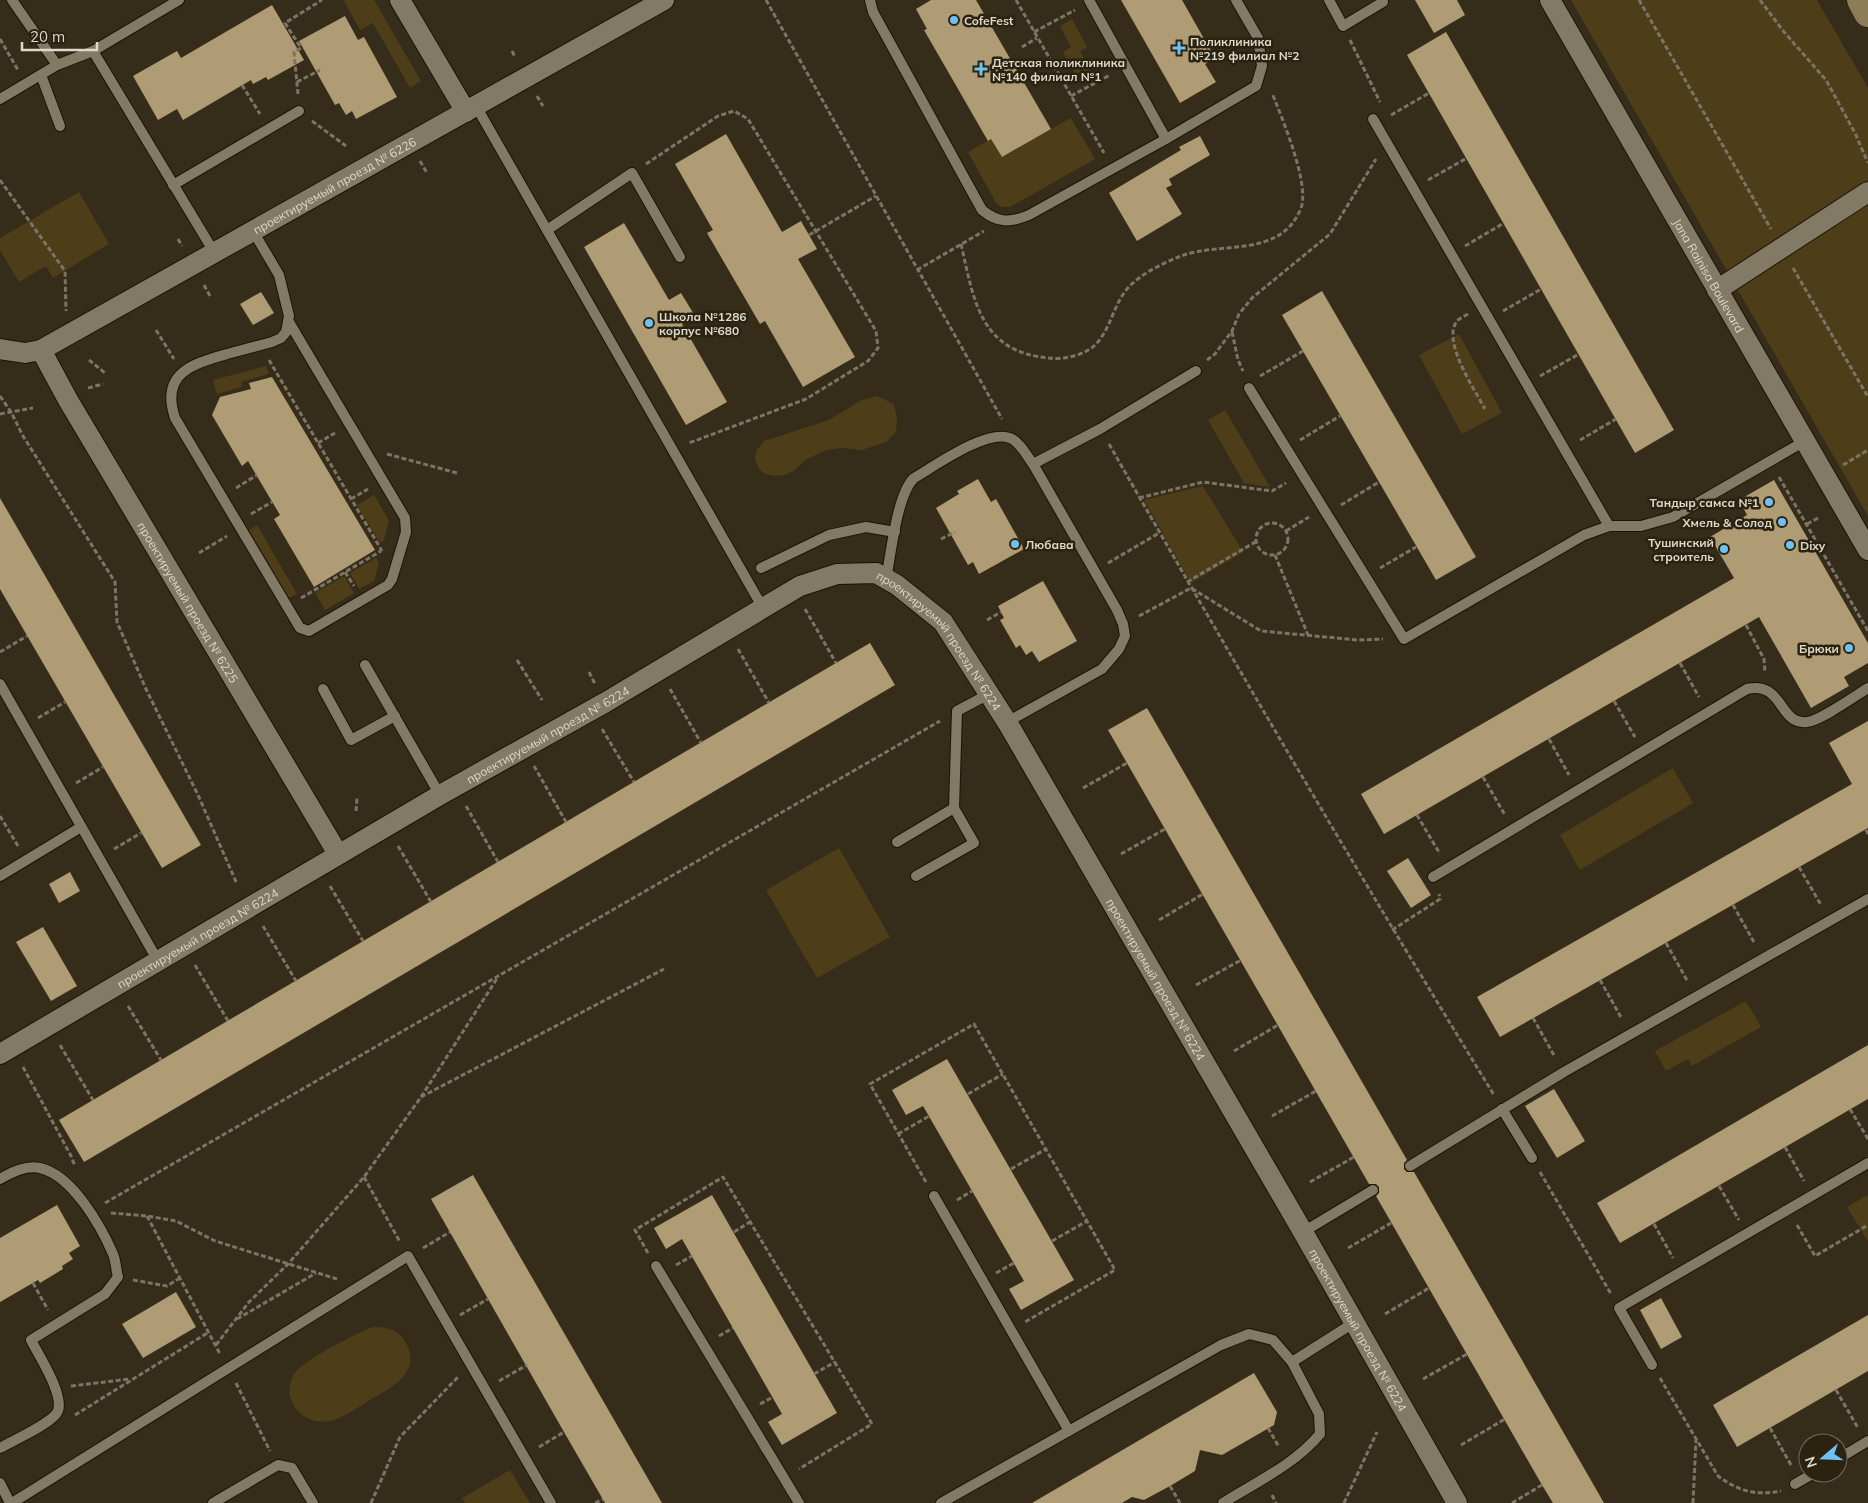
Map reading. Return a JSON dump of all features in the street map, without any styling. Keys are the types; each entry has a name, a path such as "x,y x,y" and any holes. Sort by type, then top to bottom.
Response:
{"main road":[{"path":"1860,0 1868,13"}],"street":[{"path":"400,0 471,109"},
{"name":"проектируемый проезд № 6226","path":"0,349 25,353 41,350 664,0"},
{"name":"Jana Rainisa Boulevard","path":"1550,0 1868,550"},
{"path":"1718,290 1868,192"},
{"name":"проектируемый проезд № 6225","path":"41,350 73,409 338,854"},
{"name":"проектируемый проезд № 6224","path":"6,1050 338,854 606,702 800,586 837,574 876,573 911,596 943,622 1007,722 1355,1322 1457,1503"}],"lane":[{"path":"12,0 57,65"},
{"path":"0,99 57,65 93,51 179,0"},
{"path":"870,0 873,12 982,210 1002,221 1016,220 1029,215 1166,139 1256,86 1262,66 1258,38 1236,0"},
{"path":"1329,0 1343,26 1382,2"},
{"path":"1090,1 1166,139"},
{"path":"93,51 214,252"},
{"path":"40,75 60,126"},
{"path":"471,109 547,230 763,608"},
{"path":"173,185 299,111"},
{"path":"1374,121 1610,526"},
{"path":"547,230 632,173 680,257"},
{"path":"253,231 279,275 289,322 406,521 406,532 390,583 309,631 300,628 175,418 172,406 172,389 187,368 199,362 281,338 286,332 289,322"},
{"path":"1033,464 1100,429 1196,371"},
{"path":"1249,386 1404,639 1584,535 1610,526 1641,526 1672,517 1805,441"},
{"path":"886,579 905,490 914,478 977,442 995,436 1011,438 1033,464 1118,610 1125,636 1119,649 1102,669 1007,722"},
{"path":"761,568 829,535 866,527 895,532"},
{"path":"366,665 440,795"},
{"path":"0,684 158,960"},
{"path":"1433,877 1747,689 1756,687 1766,689 1773,694 1789,716 1798,721 1808,722 1868,688"},
{"path":"323,689 351,740 394,716"},
{"path":"916,876 974,843 954,808 957,710 989,694"},
{"path":"897,842 954,808"},
{"path":"0,876 82,827"},
{"path":"1410,1166 1564,1072 1868,900"},
{"path":"1502,1109 1532,1158"},
{"path":"1652,1365 1619,1308 1868,1163"},
{"path":"0,1179 21,1168 40,1168 61,1178 91,1211 114,1256 118,1277 105,1294 30,1340 55,1387 58,1411 51,1419 0,1448"},
{"path":"1303,1232 1373,1190"},
{"path":"934,1196 1069,1431"},
{"path":"0,1483 11,1503 408,1256 551,1503"},
{"path":"656,1266 798,1503"},
{"path":"1292,1362 1355,1322"},
{"path":"941,1503 1221,1345 1249,1334 1273,1340 1292,1362 1319,1414 1320,1434 1308,1448 1288,1463 1223,1503"},
{"path":"1848,1453 1867,1442"},
{"path":"213,1503 278,1465 292,1468 313,1503"}],"path":[{"path":"322,0 285,23 300,48 294,52 299,111 346,146"},
{"path":"766,0 991,399 1011,438"},
{"path":"1016,0 1113,169"},
{"path":"1639,0 1774,234"},
{"path":"1760,0 1784,32 1826,80 1855,133 1868,163"},
{"path":"1034,32 1090,1"},
{"path":"1343,26 1380,102 1374,121"},
{"path":"1022,47 1037,38"},
{"path":"0,39 26,84"},
{"path":"1071,96 1126,66"},
{"path":"961,244 973,298 994,336 1008,347 1033,357 1054,359 1077,355 1094,347 1105,333 1122,295 1136,280 1181,256 1204,250 1243,247 1261,243 1278,235 1291,225 1301,209 1304,195 1292,144 1262,66"},
{"path":"297,82 320,70"},
{"path":"242,85 268,129"},
{"path":"1374,121 1429,93"},
{"path":"537,96 543,106"},
{"path":"632,173 718,116 734,111 748,119 876,331 878,348 868,361 806,399 672,450"},
{"path":"1413,189 1467,158"},
{"path":"420,160 427,173"},
{"path":"1196,371 1215,354 1232,331 1239,314 1252,298 1330,234 1373,165"},
{"path":"0,180 65,271 65,302"},
{"path":"809,235 876,196"},
{"path":"917,270 1002,221"},
{"path":"1451,254 1504,223"},
{"path":"1790,262 1868,397"},
{"path":"204,285 210,296"},
{"path":"1489,319 1541,288"},
{"path":"1482,306 1458,320 1453,329 1452,338 1459,361 1485,409"},
{"path":"156,330 182,373"},
{"path":"1232,331 1238,360 1249,386 1303,351"},
{"path":"260,345 394,571"},
{"path":"1527,384 1579,354"},
{"path":"89,360 105,373"},
{"path":"87,388 104,384"},
{"path":"0,396 115,582 117,622 146,688 198,795 237,884"},
{"path":"0,414 33,408"},
{"path":"1286,448 1340,416"},
{"path":"1564,449 1616,419"},
{"path":"1100,429 1187,582 1392,930 1502,1109"},
{"path":"363,448 457,473"},
{"path":"1837,468 1868,450"},
{"path":"1139,498 1203,482 1272,491 1302,474"},
{"path":"222,496 256,475"},
{"path":"1286,531 1379,482"},
{"path":"1783,484 1868,631"},
{"path":"200,553 272,502"},
{"path":"1807,524 1820,517"},
{"path":"1270,523 1277,523 1286,531 1288,537 1285,548 1274,555 1263,552 1259,547 1257,541 1260,529 1270,523"},
{"path":"941,540 954,532"},
{"path":"1095,571 1159,533"},
{"path":"1187,582 1257,541"},
{"path":"1365,577 1416,547"},
{"path":"287,606 382,550"},
{"path":"1274,555 1308,635"},
{"path":"1191,588 1260,631 1358,640 1404,639"},
{"path":"1123,624 1191,588"},
{"path":"803,606 836,663"},
{"path":"987,620 1001,612"},
{"path":"1746,625 1764,659 1766,689"},
{"path":"0,652 27,636"},
{"path":"736,646 769,703"},
{"path":"517,660 542,700"},
{"path":"1680,663 1708,712"},
{"path":"589,672 597,686"},
{"path":"668,686 701,743"},
{"path":"1614,701 1643,751"},
{"path":"24,726 65,702"},
{"path":"91,1211 957,710"},
{"path":"601,726 634,782"},
{"path":"1548,739 1578,790"},
{"path":"1083,788 1127,763"},
{"path":"533,766 566,822"},
{"path":"62,792 103,768"},
{"path":"1483,777 1513,829"},
{"path":"356,812 357,798"},
{"path":"466,806 498,862"},
{"path":"1417,815 1448,868"},
{"path":"0,816 26,860"},
{"path":"1121,854 1165,829"},
{"path":"1866,830 1868,834"},
{"path":"99,858 141,833"},
{"path":"398,846 431,902"},
{"path":"1799,867 1830,921"},
{"path":"1392,930 1440,899 1433,877"},
{"path":"330,886 363,941"},
{"path":"1159,920 1202,894"},
{"path":"1733,905 1763,959"},
{"path":"263,926 296,981"},
{"path":"1666,943 1697,997"},
{"path":"1196,985 1240,960"},
{"path":"195,966 228,1021"},
{"path":"421,1097 664,969"},
{"path":"216,1345 249,1302 288,1264 364,1177 421,1097 498,976"},
{"path":"1600,980 1630,1034"},
{"path":"128,1006 161,1060"},
{"path":"1534,1018 1564,1072"},
{"path":"934,1196 870,1084 974,1024 1115,1270 1011,1330"},
{"path":"1234,1051 1278,1026"},
{"path":"60,1045 93,1100"},
{"path":"6,1050 71,1156 91,1211"},
{"path":"968,1094 1003,1074"},
{"path":"1272,1116 1316,1091"},
{"path":"1850,1109 1868,1139"},
{"path":"898,1134 929,1116"},
{"path":"1784,1147 1812,1195"},
{"path":"1011,1169 1046,1149"},
{"path":"1310,1182 1354,1157"},
{"path":"1532,1158 1619,1308"},
{"path":"364,1177 408,1256 450,1232"},
{"path":"656,1266 634,1230 723,1177 872,1424 783,1478"},
{"path":"1719,1186 1747,1233"},
{"path":"1788,1209 1815,1256 1868,1225"},
{"path":"91,1211 176,1221 215,1241 359,1286"},
{"path":"146,1216 278,1465"},
{"path":"1052,1241 1087,1221"},
{"path":"734,1232 750,1222"},
{"path":"1348,1248 1392,1223"},
{"path":"1654,1224 1681,1271"},
{"path":"235,1320 317,1273"},
{"path":"118,1277 167,1286 180,1278"},
{"path":"33,1283 56,1324"},
{"path":"1385,1314 1429,1288"},
{"path":"446,1323 488,1299"},
{"path":"51,1419 69,1419 209,1332"},
{"path":"1423,1379 1467,1354"},
{"path":"814,1374 835,1362"},
{"path":"371,1503 400,1437 470,1364"},
{"path":"1652,1365 1718,1476 1741,1491 1769,1494 1798,1483 1770,1428"},
{"path":"485,1389 526,1366"},
{"path":"55,1387 133,1379"},
{"path":"1836,1390 1867,1442"},
{"path":"1461,1445 1505,1420"},
{"path":"524,1456 564,1432"},
{"path":"1344,1503 1377,1432"},
{"path":"1693,1503 1696,1440"},
{"path":"1512,1503 1542,1485"},
{"path":"1170,1486 1180,1503"},
{"path":"595,1503 603,1499"}],"shaded area":[{"path":"345,0 374,0 421,81 410,88 373,23 360,30"},
{"path":"1571,0 1817,0 1868,88 1868,516"},
{"path":"1072,19 1087,47 1080,51 1093,76 1080,83 1063,52 1071,47 1060,26"},
{"path":"1071,118 1095,159 1010,207 1002,207 996,203 968,152 991,139 1002,157"},
{"path":"79,192 109,244 53,278 46,266 19,282 0,250 0,238"},
{"path":"1459,334 1502,413 1462,434 1419,355"},
{"path":"266,366 269,374 241,382 242,387 217,394 213,380"},
{"path":"877,396 894,404 897,418 896,432 886,442 862,450 842,448 826,450 805,460 795,470 785,475 765,474 759,469 755,459 756,451 764,441 829,420 862,400"},
{"path":"1225,410 1270,487 1244,483 1208,420"},
{"path":"1203,486 1243,552 1191,583 1144,500"},
{"path":"374,495 389,521 384,540 380,543 357,505"},
{"path":"257,525 297,594 289,598 249,530"},
{"path":"376,558 379,563 374,581 359,589 350,573"},
{"path":"344,576 354,593 325,610 315,593"},
{"path":"1673,768 1693,803 1580,870 1560,835"},
{"path":"839,848 890,937 817,978 766,890"},
{"path":"1746,1001 1761,1027 1692,1066 1688,1059 1666,1071 1655,1051"},
{"path":"1868,1195 1868,1239 1867,1240 1847,1207"},
{"path":"373,1327 391,1330 399,1334 405,1341 410,1352 410,1362 408,1370 402,1378 387,1390 337,1419 325,1422 314,1421 304,1416 297,1410 289,1391 291,1380 297,1370 333,1346"},
{"path":"510,1470 530,1503 465,1503 462,1498"}],"building":[{"name":"Детская поликлиника №140 филиал №1","path":"931,0 976,0 1051,129 1002,157 991,139 988,141 924,30 927,29 916,9"},
{"name":"Поликлиника №219 филиал №2","path":"1121,0 1182,0 1215,58 1205,64 1216,82 1180,103"},
{"path":"1415,0 1457,0 1465,15 1434,33"},
{"path":"272,5 304,60 268,80 266,77 253,84 251,80 183,120 177,109 158,120 133,76 177,51 181,58"},
{"path":"345,16 358,40 364,37 397,97 356,119 352,111 346,115 339,103 335,105 299,41"},
{"path":"1446,32 1674,430 1635,453 1407,55"},
{"path":"726,134 782,232 801,221 817,249 798,259 855,357 803,387 765,321 760,324 707,233 713,230 675,164"},
{"path":"1200,136 1210,155 1169,179 1172,185 1166,188 1182,214 1137,241 1109,193 1181,150 1179,147"},
{"path":"624,223 669,300 681,293 695,316 682,324 727,402 686,425 584,247"},
{"path":"1322,291 1476,557 1436,580 1282,315"},
{"path":"261,292 274,313 253,325 240,304"},
{"path":"272,377 375,550 314,587 274,519 280,515 248,461 242,466 212,415 220,397 251,389 249,383"},
{"path":"978,479 991,502 996,499 1024,549 979,574 973,562 968,565 936,508 959,494 957,491"},
{"path":"1774,480 1868,643 1868,663 1844,677 1849,686 1811,708 1759,617 1384,834 1361,794 1734,578 1710,537 1747,515 1739,500"},
{"path":"0,498 201,845 162,868 0,589"},
{"path":"1043,581 1077,641 1039,662 1032,651 1026,655 1020,645 1016,648 1000,620 1004,618 998,606"},
{"path":"870,643 895,685 84,1162 59,1120"},
{"path":"1147,708 1407,1160 1404,1163 1404,1169 1407,1172 1414,1172 1604,1503 1553,1503 1542,1485 1376,1196 1379,1193 1379,1187 1376,1184 1369,1184 1108,730"},
{"path":"1868,721 1868,828 1500,1037 1477,997 1852,784 1829,743"},
{"path":"1408,858 1431,895 1411,908 1387,871"},
{"path":"70,872 80,891 59,903 49,884"},
{"path":"43,927 77,986 51,1001 16,942"},
{"path":"1868,1045 1868,1099 1620,1243 1597,1203"},
{"path":"947,1059 1074,1280 1021,1310 1009,1289 1024,1281 923,1106 906,1115 892,1090"},
{"path":"1554,1089 1585,1141 1557,1158 1525,1106"},
{"path":"473,1175 662,1503 605,1503 564,1432 431,1199"},
{"path":"712,1195 837,1413 782,1445 768,1422 782,1414 682,1239 666,1249 654,1228"},
{"path":"57,1205 80,1246 69,1253 73,1259 62,1266 63,1269 40,1283 38,1280 0,1302 0,1238"},
{"path":"176,1292 196,1327 143,1358 122,1324"},
{"path":"1661,1298 1682,1337 1661,1349 1640,1310"},
{"path":"1868,1315 1868,1371 1737,1447 1713,1405"},
{"path":"1254,1373 1277,1412 1274,1425 1222,1455 1200,1450 1195,1471 1170,1486 1144,1500 1132,1497 1122,1503 1032,1503"}],"place":[{"name":"CofeFest","path":"954,20"},
{"name":"Поликлиника №219 филиал №2","path":"1179,48"},
{"name":"Детская поликлиника №140 филиал №1","path":"981,69"},
{"name":"Школа №1286 корпус №680","path":"649,323"},
{"name":"Тандыр самса №1","path":"1769,502"},
{"name":"Хмель & Солод","path":"1782,522"},
{"name":"Любава","path":"1015,544"},
{"name":"Dixy","path":"1790,545"},
{"name":"Тушинский строитель","path":"1724,549"},
{"name":"Брюки","path":"1849,648"}]}
